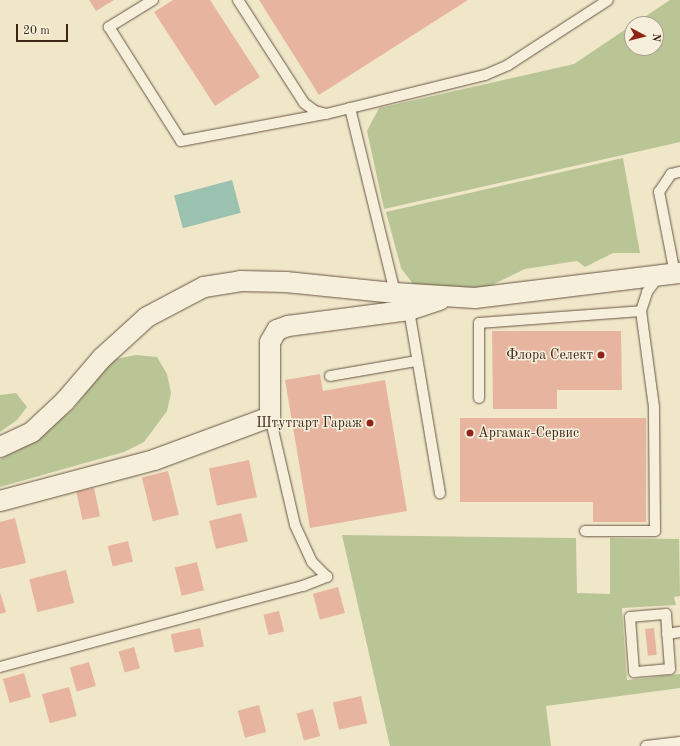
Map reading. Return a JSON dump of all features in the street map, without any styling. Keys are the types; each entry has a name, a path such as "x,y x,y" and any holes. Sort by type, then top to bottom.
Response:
{"street":[{"path":"0,447 32,432 65,401 102,358 147,317 204,287 240,282 286,282 395,293 475,298 671,274"},
{"path":"0,501 154,460 270,417 270,342 277,330 288,326 409,310 445,297"}],"lane":[{"path":"153,0 109,27 181,141 326,114 485,75 508,65 608,0"},
{"path":"238,0 304,103 315,111 326,114"},
{"path":"350,108 395,293"},
{"path":"585,531 655,531 654,407 641,311 646,292 671,274 659,192 672,174 680,172"},
{"path":"409,310 440,493"},
{"path":"480,398 479,323 641,311"},
{"path":"330,376 417,361"},
{"path":"0,667 296,588 327,577 312,562 295,525 270,417"},
{"path":"666,614 667,634 670,669 634,672 630,617 666,614"},
{"path":"667,634 680,632"},
{"path":"646,746 680,742"}],"shaded area":[{"path":"670,0 680,0 680,142 384,209 367,131 379,108 574,64 624,30 624,56 664,56 664,16 646,16"},
{"path":"623,158 640,253 613,253 585,267 577,261 525,269 488,287 440,289 413,284 401,268 386,212"},
{"path":"232,180 241,213 183,228 174,196"},
{"path":"136,355 157,357 167,374 171,393 167,411 144,442 124,452 0,487 0,459 38,439 74,408 111,360"},
{"path":"16,393 27,407 17,420 0,432 0,395"},
{"path":"342,535 576,538 577,593 610,594 610,538 679,539 680,596 674,597 676,605 622,608 627,680 680,674 680,688 546,706 551,746 390,746"}],"building":[{"path":"89,0 114,0 96,11"},
{"path":"173,0 210,0 260,77 215,106 154,12"},
{"path":"259,0 468,0 319,95"},
{"path":"492,331 621,331 622,390 557,390 557,409 493,409"},
{"path":"320,374 323,391 385,380 407,511 310,528 285,380"},
{"path":"460,418 646,418 646,522 593,522 593,502 460,502"},
{"path":"249,460 257,497 217,506 209,469"},
{"path":"168,471 179,515 153,521 142,478"},
{"path":"94,488 100,516 82,520 76,492"},
{"path":"241,513 248,541 216,549 209,521"},
{"path":"15,518 26,563 0,569 0,522"},
{"path":"128,541 133,561 113,566 108,546"},
{"path":"197,562 204,590 182,596 175,568"},
{"path":"66,570 74,603 37,612 29,579"},
{"path":"338,587 345,613 320,620 313,594"},
{"path":"0,592 6,612 0,614"},
{"path":"279,611 284,631 269,635 263,615"},
{"path":"200,628 204,647 175,653 171,634"},
{"path":"654,628 657,655 648,656 645,629"},
{"path":"134,647 140,668 125,673 119,651"},
{"path":"89,662 96,686 77,692 70,668"},
{"path":"24,673 31,697 10,703 3,679"},
{"path":"69,687 77,716 50,723 42,694"},
{"path":"361,696 367,723 339,730 333,703"},
{"path":"259,705 266,732 245,738 238,711"},
{"path":"313,709 320,736 304,740 297,713"}],"place":[{"name":"Флора Селект","path":"601,355"},
{"name":"Штутгарт Гараж","path":"370,423"},
{"name":"Аргамак-Сервис","path":"470,433"}]}
